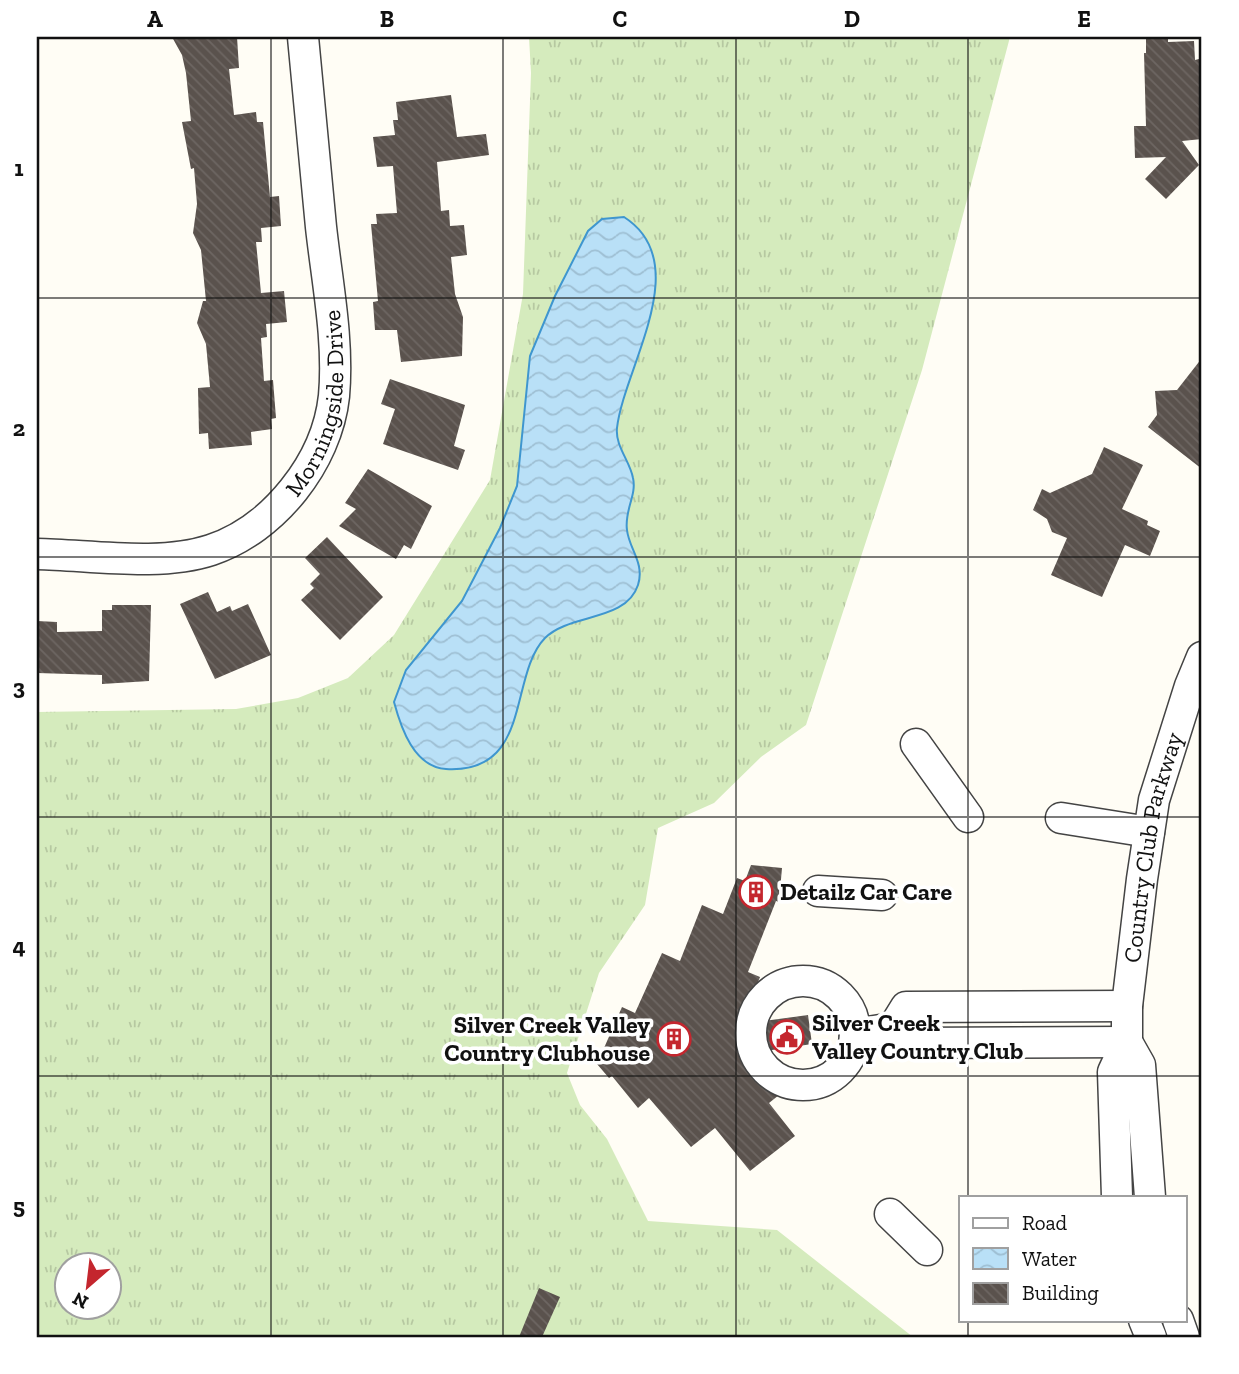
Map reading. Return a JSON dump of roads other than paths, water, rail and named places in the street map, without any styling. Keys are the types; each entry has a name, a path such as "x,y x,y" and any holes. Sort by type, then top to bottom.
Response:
{"street":[{"name":"Morningside Drive","path":"37,554 166,558 211,550 249,532 281,504 317,449 332,410 334,376 329,292 303,37"},
{"name":"Country Club Parkway","path":"1117,1196 1113,1072 1127,1042 1127,1006 1149,832 1158,788 1190,686 1202,657"},
{"path":"916,744 968,817"},
{"path":"1061,818 1149,832"},
{"path":"818,891 882,895"},
{"path":"855,1034 893,1028 906,1007 1127,1006"},
{"path":"951,1044 956,1008"},
{"path":"893,1028 907,1043 1127,1042"},
{"name":"Country Club Parkway","path":"1127,1042 1140,1065 1150,1196"},
{"path":"890,1214 927,1250"}],"water":[{"path":"624,217 645,237 654,261 655,288 650,317 622,403 617,428 618,441 634,484 627,523 628,537 640,570 638,585 632,597 622,605 568,624 545,638 526,675 506,740 493,756 474,766 446,769 435,767 417,754 405,734 394,702 406,670 462,601 500,528 517,486 530,356 555,296 588,231 602,219"}],"place":[{"name":"Detailz Car Care","path":"756,892"},
{"name":"Silver Creek Valley Country Club","path":"787,1037"},
{"name":"Silver Creek Valley Country Clubhouse","path":"674,1039"}]}
